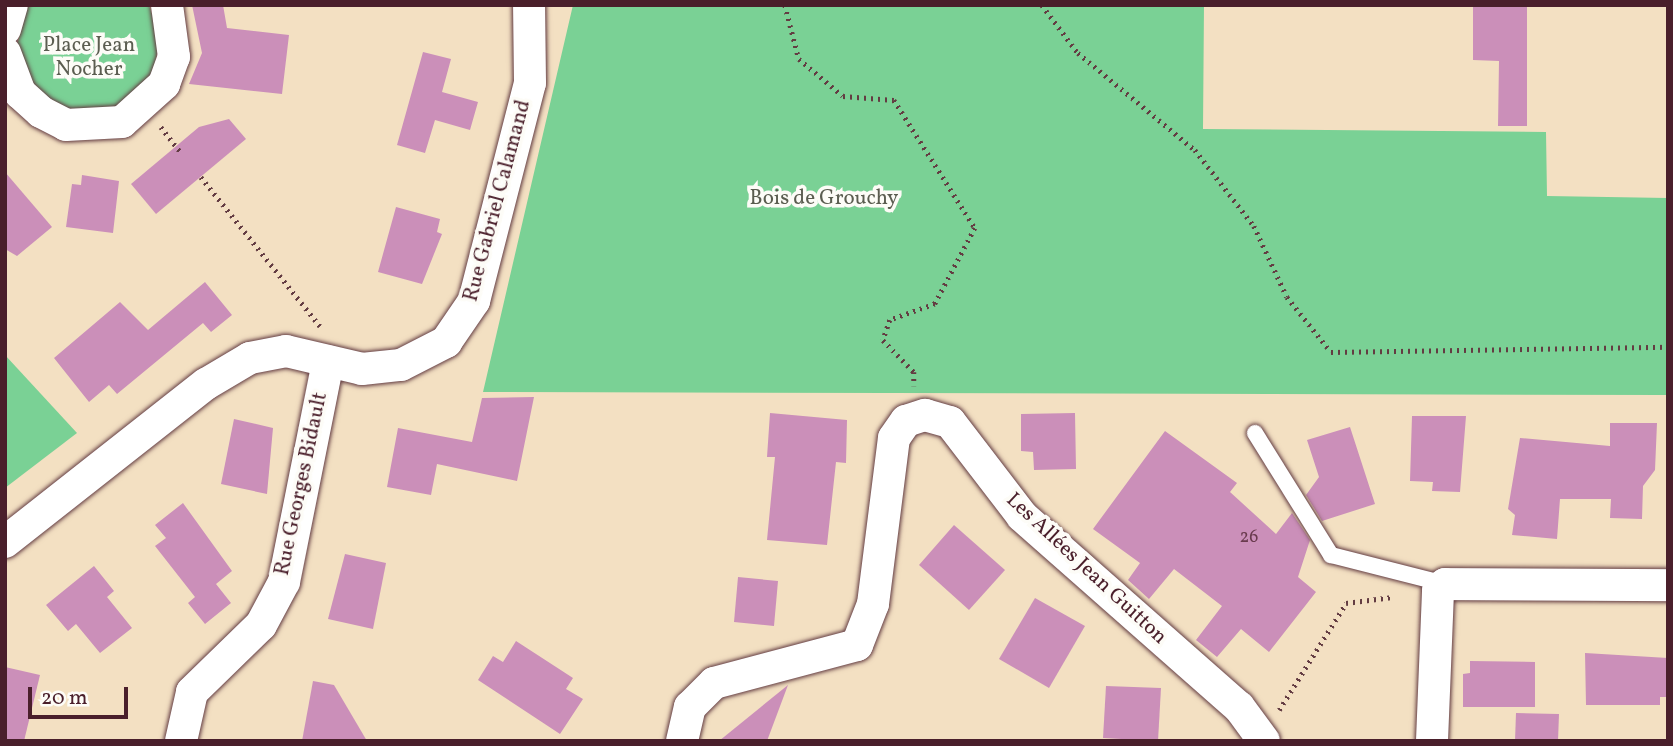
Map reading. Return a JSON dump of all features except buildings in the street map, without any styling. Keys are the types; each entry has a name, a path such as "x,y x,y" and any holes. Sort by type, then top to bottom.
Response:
{"street":[{"path":"5,29 12,5"},
{"path":"5,53 13,100 66,125 94,128 134,114 164,84 174,57 167,5"},
{"name":"Rue Gabriel Calamand","path":"5,542 206,384 250,358 286,351 362,369 401,365 446,342 474,301 530,83 529,5"},
{"name":"Rue Georges Bidault","path":"181,741 192,692 261,625 284,582 328,361"},
{"name":"Les Allées Jean Guitton","path":"914,419 936,416 950,422 1023,516 1258,737"},
{"path":"682,741 690,707 714,683 857,645 873,604 894,438 914,419"},
{"path":"1432,741 1442,588 1668,585"}],"lane":[{"path":"1255,433 1331,555 1442,588"}],"path":[{"path":"785,5 799,59 843,96 894,100 975,228 935,303 890,320 883,340 914,372 914,419"},
{"path":"1042,5 1077,53 1195,150 1254,226 1287,297 1331,352 1668,347"},
{"path":"201,177 319,323 328,361"},
{"path":"1291,698 1346,603 1442,588"}],"green space":[{"name":"Place Jean Nocher","path":"28,5 149,5 160,40 152,76 126,103 91,114 55,106 27,80 17,45"},
{"name":"Bois de Grouchy","path":"573,5 1204,5 1203,129 1546,132 1547,196 1668,198 1668,395 483,392"},
{"path":"5,355 77,433 5,488"}]}
